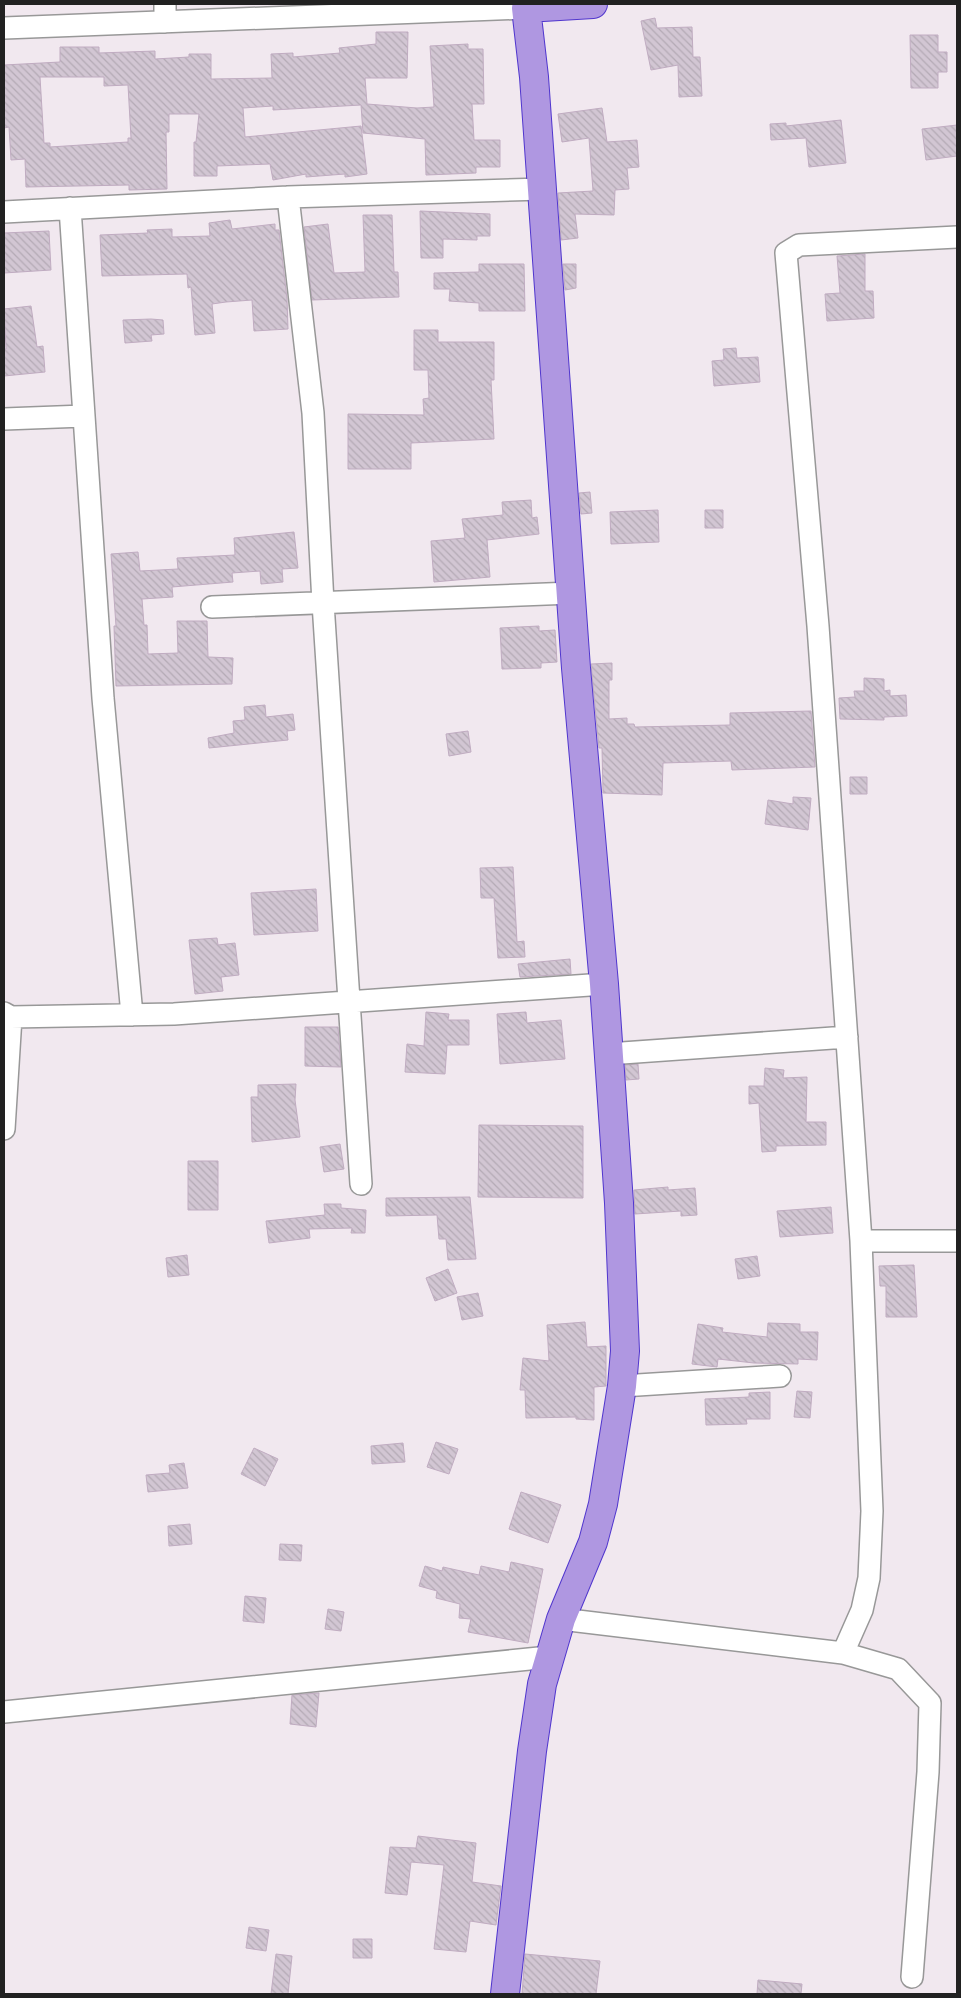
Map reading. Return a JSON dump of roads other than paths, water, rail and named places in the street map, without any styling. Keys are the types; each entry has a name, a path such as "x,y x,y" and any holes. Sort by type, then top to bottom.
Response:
{"highway":[{"path":"505,1994 532,1751 549,1657 561,1619 593,1542 603,1504 622,1386 625,1352 619,1203 604,984 576,668 543,190 526,6 593,4"}],"street":[{"path":"4,28 165,13 526,6"},
{"path":"4,212 288,197 543,190"},
{"path":"288,197 313,414 323,603 360,1184"},
{"path":"70,208 103,698 132,1015"},
{"path":"843,1653 862,1610 870,1578 872,1511 861,1241 818,626 786,253 799,245 957,237"},
{"path":"4,419 84,416"},
{"path":"212,607 572,593"},
{"path":"4,1129 7,1015 132,1015 604,984"},
{"path":"608,1054 847,1037"},
{"path":"861,1241 957,1241"},
{"path":"622,1386 780,1376"},
{"path":"561,1619 843,1653 898,1669 930,1703 928,1772 912,1977"},
{"path":"4,1712 549,1657"}]}
